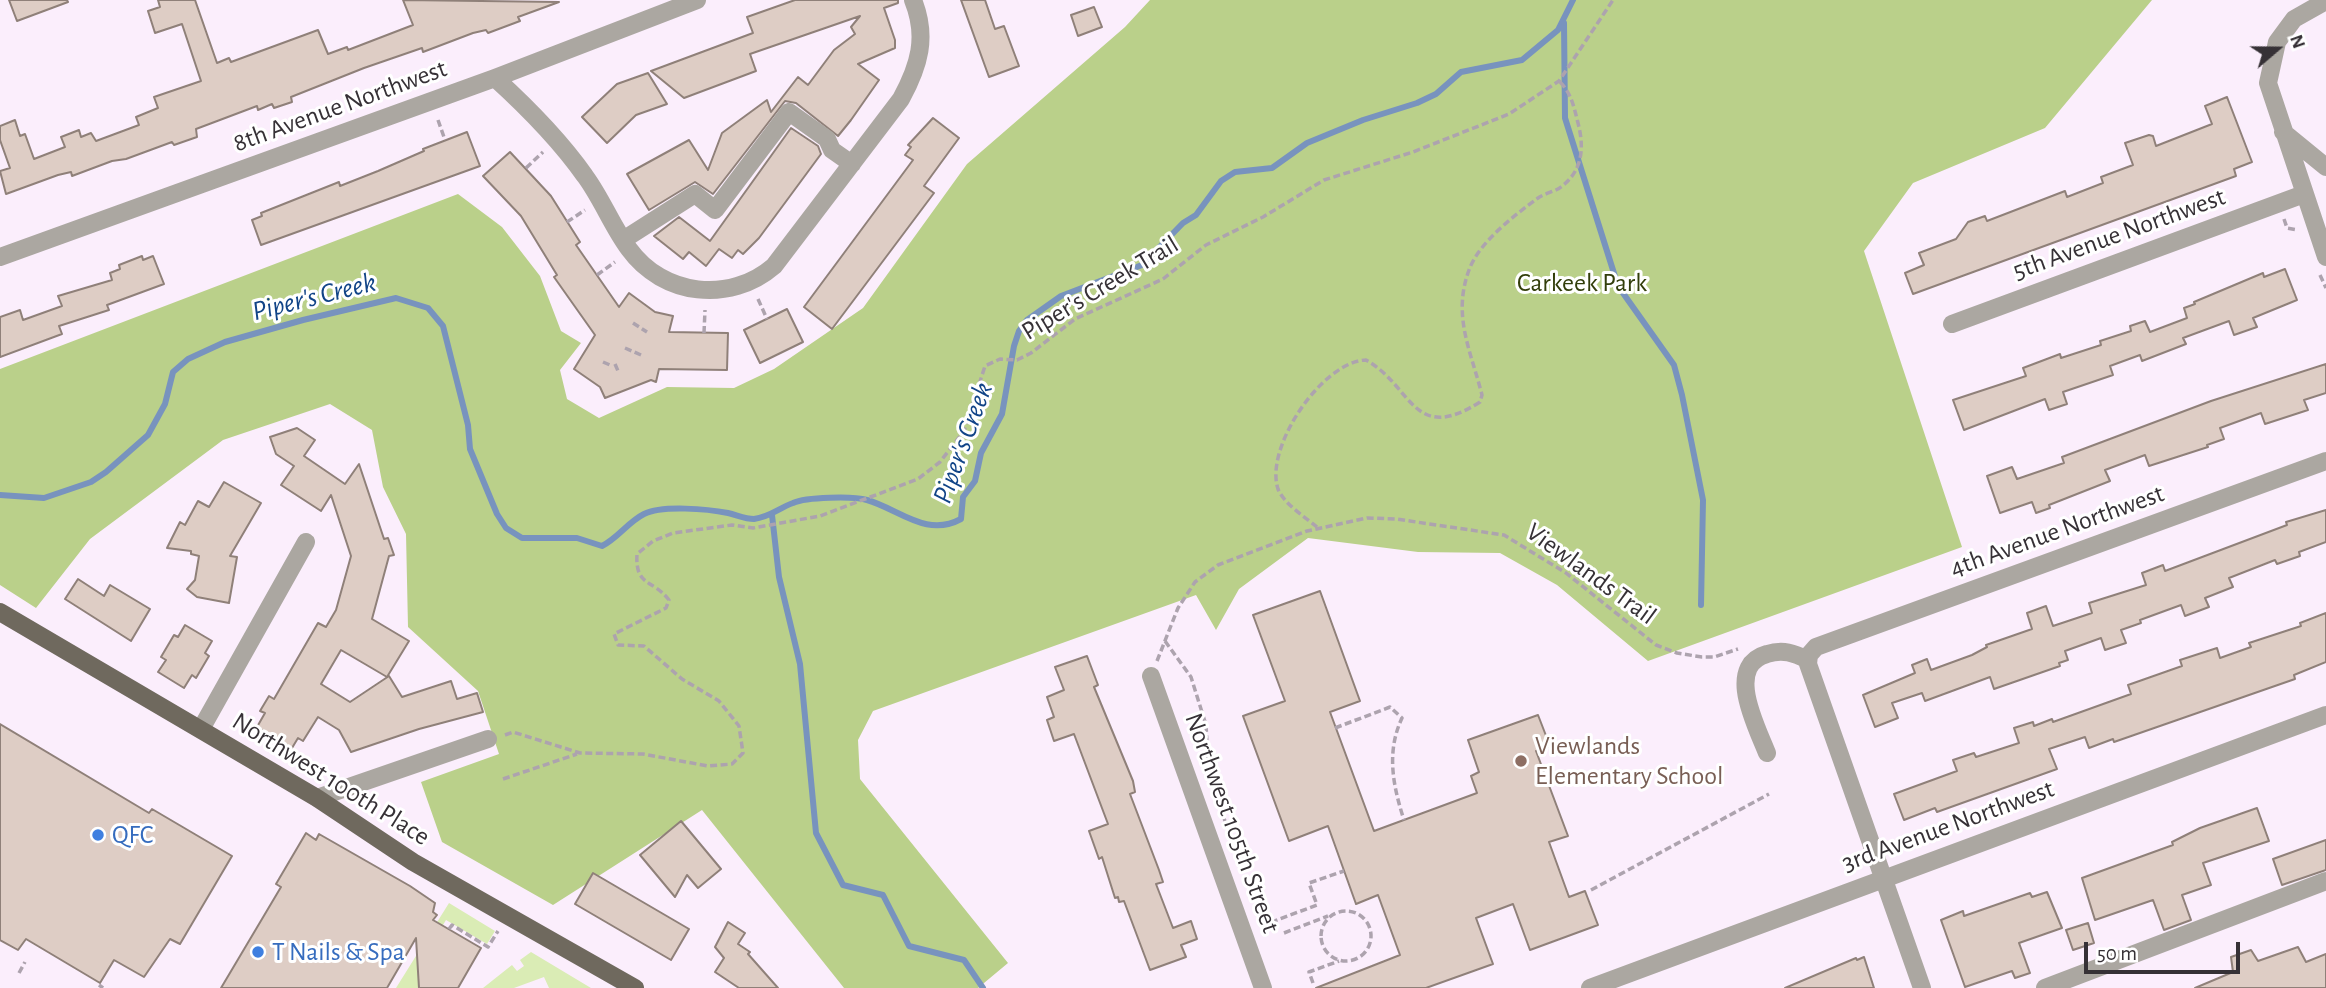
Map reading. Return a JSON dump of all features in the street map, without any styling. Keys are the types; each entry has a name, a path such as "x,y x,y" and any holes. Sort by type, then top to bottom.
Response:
{"main road":[{"name":"Northwest 100th Place","path":"0,612 317,798 414,862 635,988"}],"street":[{"name":"8th Avenue Northwest","path":"0,257 495,78 697,0"},
{"path":"495,78 564,148 593,188 623,240 651,272 672,284 713,291 740,286 764,275 774,266 901,99 915,74 921,40 913,0"},
{"path":"2326,1 2294,19 2277,42 2268,83 2326,257"},
{"path":"623,240 695,194 715,210 789,112 827,139 832,149 852,164"},
{"path":"2282,131 2326,167"},
{"name":"5th Avenue Northwest","path":"1952,324 2304,194"},
{"name":"4th Avenue Northwest","path":"1809,658 1816,647 2326,461"},
{"path":"201,729 306,542"},
{"path":"1766,753 1748,700 1745,680 1747,668 1761,656 1778,651 1809,658 1922,988"},
{"name":"Northwest 105th Street","path":"1151,676 1263,988"},
{"name":"3rd Avenue Northwest","path":"1590,988 2326,715"},
{"path":"317,798 491,738"},
{"path":"2045,988 2326,881"}],"path":[{"name":"Piper's Creek Trail","path":"491,738 513,732 580,753 643,754 708,766 732,764 743,754 739,726 719,701 682,679 644,646 618,645 614,634 666,608 669,600 663,592 644,582 636,568 638,554 653,541 673,533 732,526 752,527 820,516 843,505 918,479 940,462 964,431 985,366 1000,359 1017,360 1075,319 1163,279 1206,246 1324,180 1413,152 1509,114 1559,80 1613,0"},
{"path":"1318,528 1284,498 1278,488 1277,475 1284,437 1299,408 1331,378 1352,363 1366,360 1422,414 1445,417 1479,402 1482,395 1464,337 1460,313 1463,288 1470,266 1499,227 1522,214 1539,198 1559,188 1578,169 1583,148 1579,127 1568,89 1559,80"},
{"path":"438,120 445,140"},
{"path":"526,168 542,152"},
{"path":"567,222 587,209"},
{"path":"597,275 617,261"},
{"path":"758,299 767,319"},
{"path":"705,310 705,333"},
{"path":"633,323 647,332"},
{"path":"625,348 641,355"},
{"path":"603,362 613,365 618,371"},
{"name":"Viewlands Trail","path":"1151,676 1178,608 1195,582 1218,565 1318,528 1367,518 1396,519 1504,535 1566,573 1656,645 1677,653 1714,657 1746,645"},
{"path":"1165,641 1191,677 1206,725 1209,779 1224,815 1225,826"},
{"path":"1335,728 1390,707 1402,718 1396,731 1391,769 1404,820"},
{"path":"503,779 580,753"},
{"path":"1591,890 1769,794"},
{"path":"1243,933 1317,905 1309,883 1344,871"},
{"path":"1284,933 1333,914 1349,911 1364,919 1371,934 1368,950 1362,956 1347,962 1339,961 1309,972 1313,983"},
{"path":"1333,914 1322,927 1321,936 1326,951 1339,961"},
{"path":"449,929 452,925 488,947 498,931"},
{"path":"19,973 25,962"}],"green space":[{"name":"Carkeek Park","path":"1150,0 2152,0 2045,128 1913,183 1864,251 1962,547 1648,661 1557,585 1500,553 1418,552 1308,538 1239,589 1216,630 1196,595 873,711 858,740 860,779 1008,963 978,988 844,988 702,810 553,905 442,842 421,782 499,754 478,691 408,627 406,534 383,487 372,430 330,404 223,440 90,539 36,608 0,585 0,369 458,194 502,227 540,276 561,331 581,343 560,370 567,399 599,418 667,387 734,388 774,369 863,308 967,164 1125,27"},
{"path":"449,903 495,931 487,944 446,920 424,957 419,988 396,988"},
{"path":"531,952 591,988 549,988 544,977 514,988 483,988 512,965 517,971 524,966 520,960"}],"building":[{"path":"9,0 67,0 68,2 17,21"},
{"path":"158,0 195,0 217,63 229,58 231,62 318,30 328,54 347,47 348,50 413,25 403,0 559,2 518,17 520,21 488,33 486,30 473,33 423,52 422,48 364,68 291,97 292,102 274,108 272,104 258,110 257,106 196,129 197,137 174,145 172,142 72,176 71,172 58,175 6,194 0,171 10,168 0,140 0,126 15,120 20,136 25,134 34,159 65,147 61,137 79,130 81,137 91,133 96,141 139,125 136,117 158,108 154,97 201,81 182,24 155,33 148,11 160,7"},
{"path":"795,0 898,0 898,3 884,8 895,40 895,48 858,64 879,80 838,136 796,103 785,101 713,194 695,182 649,210 627,174 689,140 708,170 722,133 767,100 771,112 798,77 808,85 834,50 855,34 851,27 860,16 750,54 756,71 684,98 651,71 753,33 747,17"},
{"path":"961,0 985,0 995,29 1004,26 1019,66 989,77"},
{"path":"1094,7 1102,27 1078,36 1071,15"},
{"path":"648,73 667,104 636,115 607,143 582,117 617,84"},
{"path":"2227,97 2252,162 2234,169 2236,176 1913,294 1905,273 1924,265 1919,253 1956,239 1968,222 1985,216 1987,221 2065,191 2067,197 2103,183 2101,177 2133,165 2125,143 2149,135 2153,136 2156,146 2212,124 2205,106"},
{"path":"933,118 959,138 924,186 934,193 832,329 804,307 913,160 905,155 911,147 908,145"},
{"path":"791,128 818,146 821,154 759,238 743,254 738,250 732,258 719,249 706,266 689,252 683,259 654,236 679,217 710,241"},
{"path":"467,132 480,166 261,245 252,220 262,216 261,213 339,182 340,186"},
{"path":"510,152 551,196 580,242 576,245 619,307 629,293 655,312 673,316 669,332 728,333 727,370 659,369 656,382 651,380 605,398 600,387 574,369 595,335 554,277 557,275 521,216 483,176"},
{"path":"142,256 143,260 153,256 164,284 107,305 109,310 59,326 62,334 0,357 0,317 20,310 23,320 62,306 58,296 112,280 110,273 120,269 119,265"},
{"path":"2285,269 2297,300 2253,318 2257,327 2234,335 2229,321 2183,338 2186,344 2142,361 2140,355 2110,366 2113,375 2063,392 2067,404 2049,410 2045,399 1964,430 1953,400 2026,376 2023,368 2060,354 2061,358 2101,345 2100,341 2131,331 2130,326 2145,321 2150,332 2187,318 2184,308 2195,304 2194,302 2263,273 2264,277"},
{"path":"787,309 803,342 760,363 744,330"},
{"path":"2326,364 2326,393 2304,400 2308,410 2265,424 2261,413 2220,428 2224,439 2207,445 2208,447 2149,466 2145,455 2105,470 2110,481 2049,505 2050,508 2036,513 2032,502 2000,513 1987,476 2012,467 2017,479 2064,463 2062,457 2211,401"},
{"path":"297,428 315,440 304,456 345,484 359,464 384,539 388,538 394,555 389,556 372,619 409,641 387,677 341,650 321,684 350,702 389,676 402,697 451,681 457,699 477,693 483,712 419,729 351,752 339,730 318,717 303,741 298,738 292,748 257,727 265,713 260,711 269,696 274,699 318,623 326,627 336,610 351,556 331,495 321,511 281,485 294,466 276,454 270,437"},
{"path":"224,482 261,503 230,556 237,557 229,603 197,597 187,589 195,580 199,556 191,554 191,551 167,548 180,522 185,525 198,501 209,507"},
{"path":"2326,510 2326,542 2299,552 2300,556 2277,564 2275,560 2229,578 2233,587 2205,598 2209,607 2185,616 2181,605 2140,620 2141,623 2121,630 2126,643 2105,650 2101,638 2065,651 2068,660 2059,663 2060,666 1994,689 1990,677 1925,701 1922,693 1892,703 1898,718 1875,727 1863,695 1915,673 1912,665 1927,659 1931,670 1972,655 1987,647 1986,645 2032,629 2027,613 2046,606 2053,626 2092,613 2089,603 2146,585 2142,573 2163,565 2165,571 2287,525 2286,522"},
{"path":"78,579 104,596 110,585 150,609 131,641 65,599"},
{"path":"1320,591 1360,701 1330,712 1374,831 1477,793 1471,776 1479,772 1468,740 1538,715 1550,746 1536,751 1568,836 1549,842 1569,897 1585,891 1598,925 1530,950 1513,904 1476,918 1493,964 1426,988 1316,988 1400,955 1378,895 1356,904 1328,826 1289,841 1243,716 1285,701 1253,615"},
{"path":"2326,613 2326,662 2294,675 2295,679 2114,742 2113,739 2089,748 2085,737 2049,749 2057,769 1937,812 1935,808 1904,820 1894,794 1957,771 1953,760 1974,753 1976,757 2019,743 2014,728 2033,722 2034,726 2052,719 2053,722 2131,694 2128,685 2182,666 2180,660 2217,648 2220,658 2251,647 2249,643 2301,626 2300,623"},
{"path":"185,625 212,641 205,653 209,656 196,678 192,675 184,688 158,672 166,660 161,657 174,635 178,637"},
{"path":"1087,656 1098,685 1094,687 1133,781 1135,792 1130,794 1163,882 1156,884 1173,928 1191,921 1197,939 1181,945 1186,957 1150,970 1124,901 1119,902 1118,897 1115,898 1102,857 1099,859 1089,831 1108,824 1074,734 1054,741 1047,720 1054,717 1047,697 1064,690 1055,667"},
{"name":"QFC","path":"0,724 149,813 152,809 232,856 180,944 170,939 144,977 114,960 100,983 26,939 18,950 0,940"},
{"path":"2257,808 2269,841 2203,863 2211,885 2182,895 2191,920 2164,930 2153,900 2095,920 2082,878 2173,845 2172,842 2200,828"},
{"path":"681,821 721,869 698,888 687,875 675,897 640,855"},
{"path":"306,833 316,840 319,834 410,886 435,903 433,912 437,915 433,920 481,948 458,988 419,988 416,938 387,988 221,988 281,887 276,884"},
{"path":"2326,840 2326,870 2282,885 2273,859"},
{"path":"593,873 689,929 671,960 575,904"},
{"path":"2047,892 2062,928 2019,943 2030,973 2015,978 2012,971 1965,987 1941,920 1963,911 1964,916 2030,893 2032,897"},
{"path":"728,922 745,933 738,944 750,952 748,954 778,988 739,988 715,972 724,958 715,947"},
{"path":"2088,923 2094,943 2073,950 2066,930"},
{"path":"2298,947 2306,962 2326,954 2326,988 2195,988 2233,972 2231,957 2251,950 2258,961"},
{"path":"1864,957 1874,988 1785,988 1856,958 1857,960"}],"waterway":[{"name":"Piper's Creek","path":"0,495 44,498 91,482 106,472 148,435 165,404 173,372 188,359 225,342 396,298 428,308 443,326 468,425 470,449 497,514 506,528 522,538 577,538 602,546 638,517 652,511 697,509 754,519 799,501 830,498 867,500 924,524 948,524 961,519 963,497 975,481 981,453 1002,414 1014,346 1019,331 1027,320 1061,296 1142,265 1183,223 1196,215 1221,181 1235,172 1272,168 1307,143 1436,94 1461,72 1522,60 1558,30 1573,0"},
{"path":"1564,23 1565,118 1618,286 1674,365 1682,395 1703,500 1701,605"},
{"path":"772,515 779,577 800,664 816,833 843,885 883,895 909,946 964,960 983,988"}],"place":[{"name":"Viewlands Elementary School","path":"1521,761"},
{"name":"QFC","path":"98,835"},
{"name":"T Nails & Spa","path":"258,952"}]}
